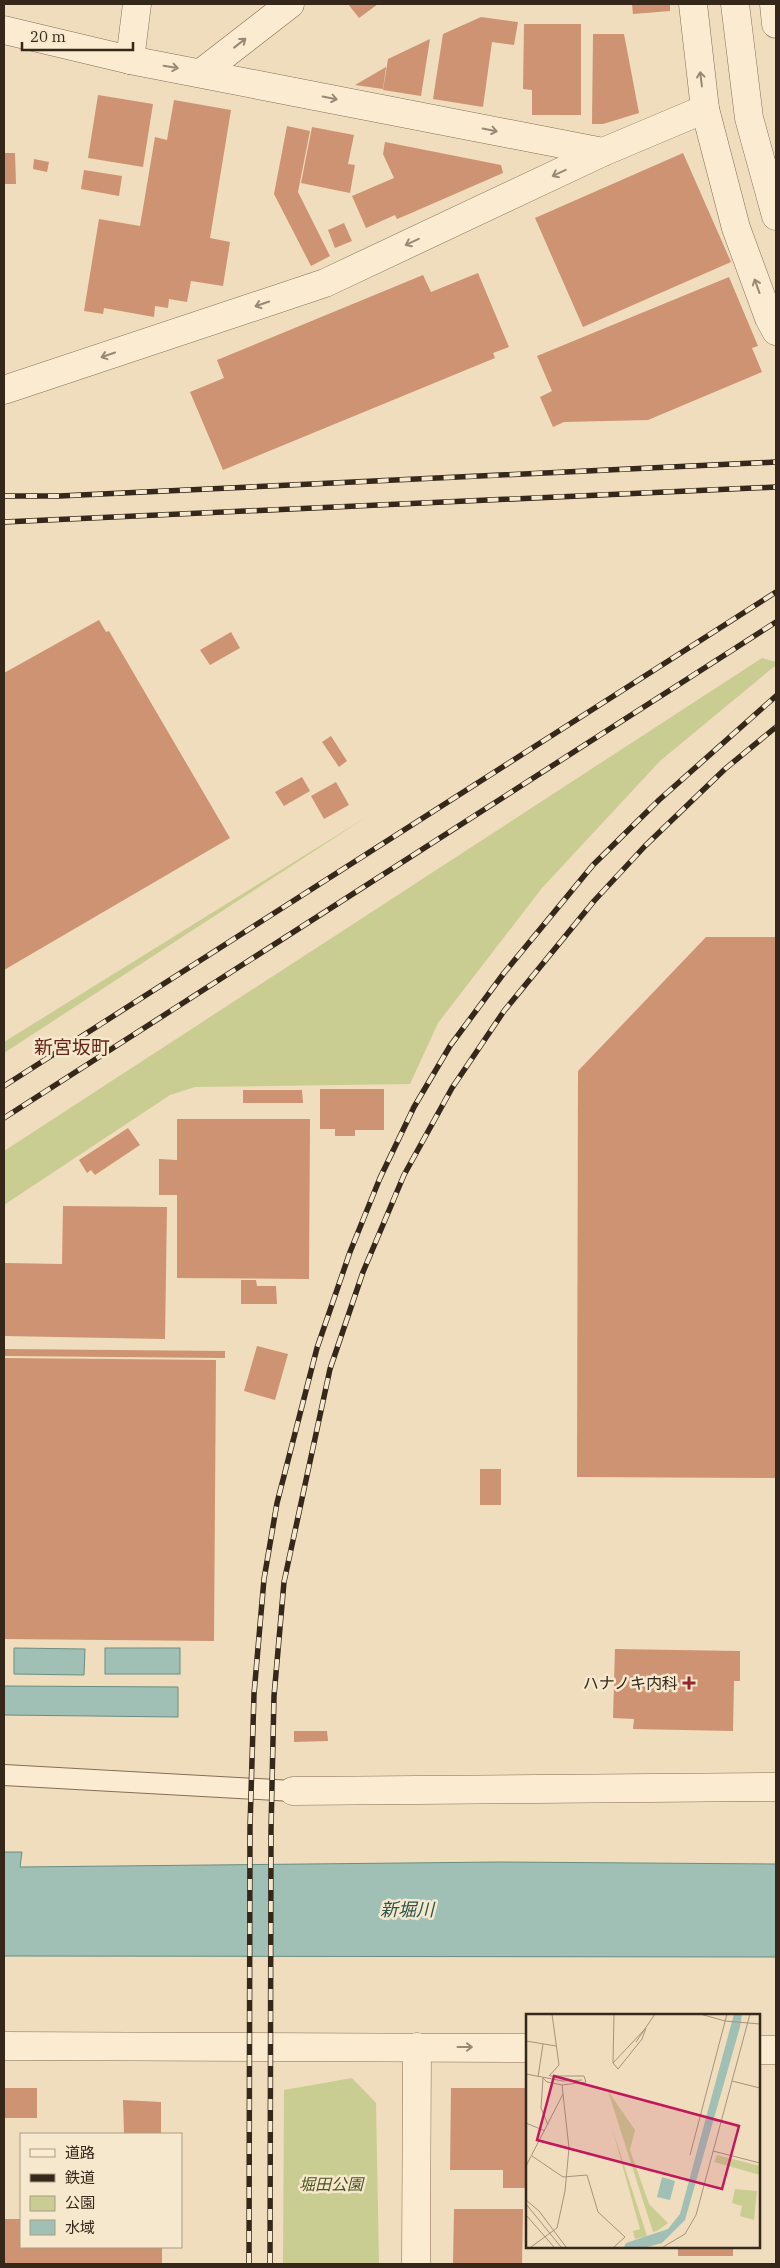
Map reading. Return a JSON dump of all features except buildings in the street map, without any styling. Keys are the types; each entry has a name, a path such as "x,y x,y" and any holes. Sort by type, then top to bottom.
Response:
{"street":[{"path":"130,60 136,4"},
{"path":"201,73 290,4"},
{"path":"693,4 705,109 736,228 769,318 776,330"},
{"path":"735,4 749,118 776,216"},
{"path":"774,4 776,24"},
{"path":"4,30 130,60 603,152"},
{"path":"4,390 325,283 603,152 705,109"},
{"path":"293,1791 776,1787"},
{"path":"4,2046 526,2048"},
{"path":"416,2264 417,2047"},
{"path":"760,2050 776,2050"}],"lane":[{"path":"4,1775 293,1791"}],"green space":[{"path":"762,658 776,662 776,665 660,761 542,888 438,1023 410,1084 195,1087 170,1095 4,1205 4,1151"},
{"path":"368,816 4,1053 4,1042"},
{"name":"堀田公園","path":"352,2078 376,2103 379,2264 283,2264 284,2090"}],"water":[{"path":"14,1648 85,1649 84,1675 14,1674"},
{"path":"105,1648 180,1648 180,1674 105,1674"},
{"path":"4,1686 178,1687 178,1717 4,1715"},
{"name":"新堀川","path":"4,1852 22,1852 20,1867 500,1862 776,1864 776,1957 4,1956"}],"railway":[{"path":"4,496 59,496 776,462"},
{"path":"4,522 776,487"},
{"path":"4,1086 776,592"},
{"path":"4,1118 776,622"},
{"path":"249,2264 250,1827 254,1694 264,1579 277,1503 317,1348 350,1252 380,1178 414,1107 450,1046 504,973 593,865 659,800 776,696"},
{"path":"270,2264 271,1830 274,1696 284,1582 330,1369 363,1272 404,1175 452,1088 504,1011 594,901 645,846 725,769 776,727"}],"place":[{"name":"ハナノキ内科","path":"689,1683"}],"district":[{"name":"新宮坂町","path":"72,1047"}]}
